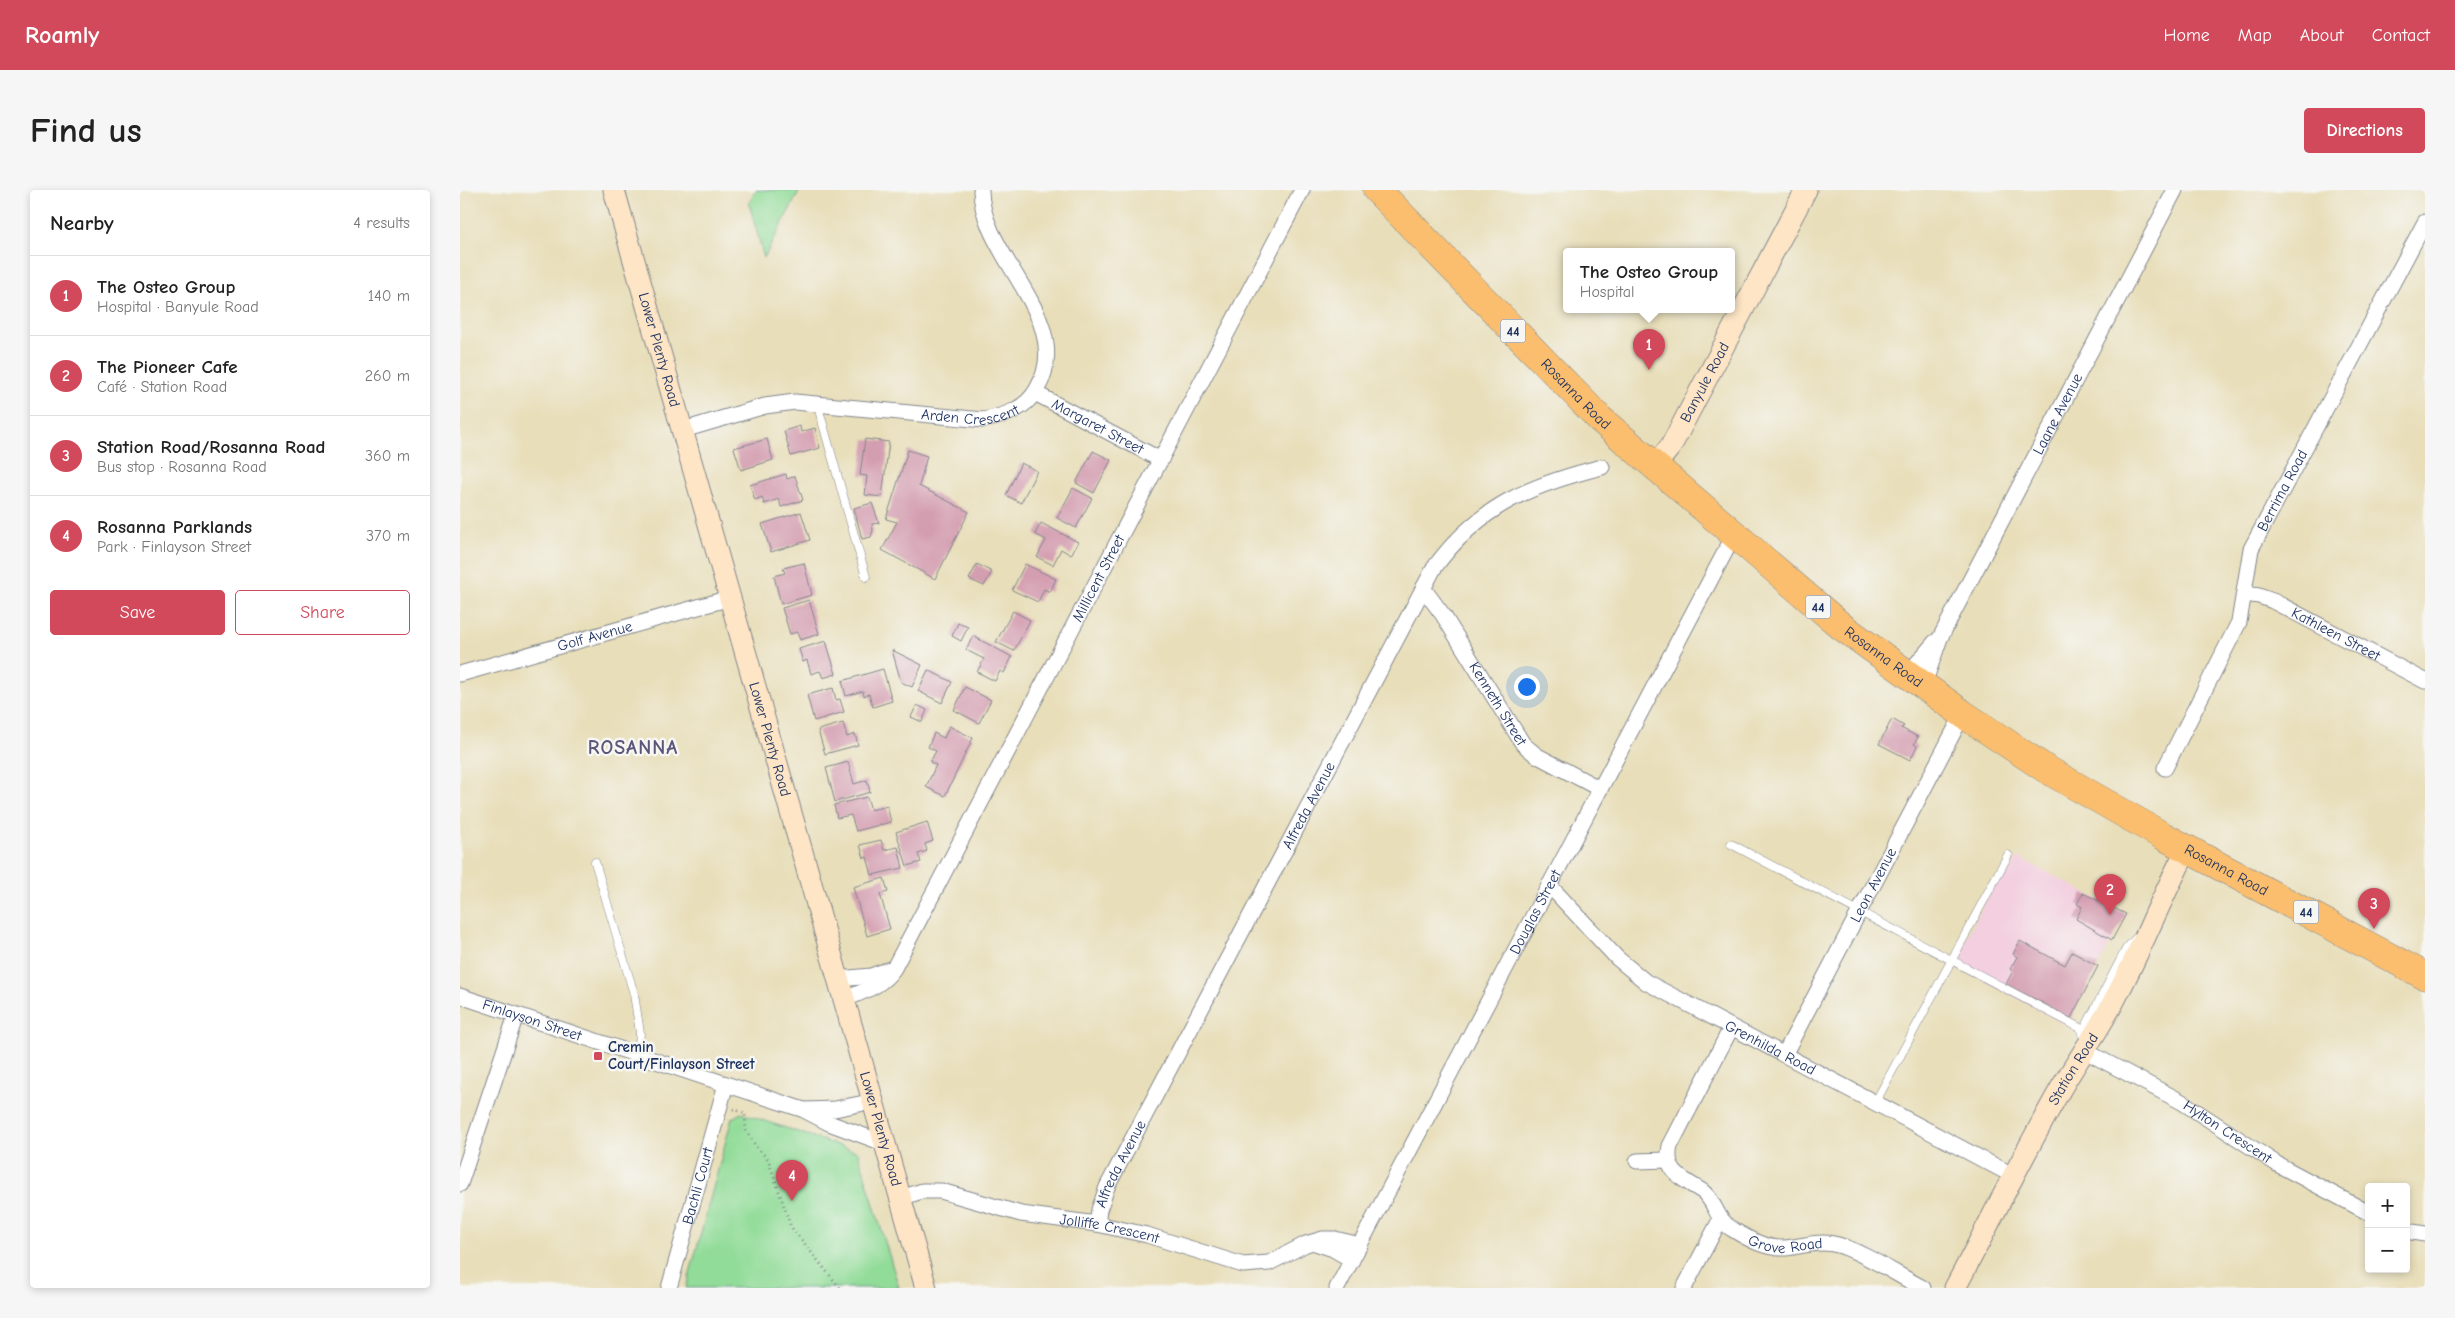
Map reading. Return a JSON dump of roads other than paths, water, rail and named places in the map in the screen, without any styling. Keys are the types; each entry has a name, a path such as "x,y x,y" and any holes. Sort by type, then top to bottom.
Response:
{"highway":[{"name":"Rosanna Road","path":"1376,190 1593,412 1654,467 1841,626 1963,714 2046,769 2187,849 2425,976"}],"main road":[{"name":"Lower Plenty Road","path":"614,190 926,1288"},
{"name":"Banyule Road","path":"1654,467 1671,446 1806,190"},
{"name":"Station Road","path":"1955,1288 2060,1090 2081,1045 2137,957 2187,849"}],"street":[{"name":"Arden Crescent","path":"683,430 773,405 795,402 816,402 983,420 1006,415 1016,410 1035,393 1047,363 1046,341 1036,314 984,212 981,190"},
{"name":"Millicent Street","path":"845,999 880,984 894,968 1302,190"},
{"name":"Laane Avenue","path":"1915,680 1940,638 2175,190"},
{"name":"Berrima Road","path":"2164,768 2239,622 2251,549 2425,222"},
{"name":"Margaret Street","path":"1035,393 1161,460"},
{"name":"Alfreda Avenue","path":"1097,1224 1099,1210 1108,1187 1423,588 1446,552 1474,523 1512,498 1549,481 1602,467"},
{"name":"Douglas Street","path":"1337,1288 1734,535"},
{"name":"Kenneth Street","path":"1423,588 1443,615 1523,744 1536,755 1600,789"},
{"name":"Kathleen Street","path":"2245,594 2273,601 2425,681"},
{"name":"Golf Avenue","path":"460,674 730,598"},
{"name":"Leon Avenue","path":"1784,1055 1963,714"},
{"name":"Grenhilda Road","path":"1549,885 1617,958 1636,974 1731,1028 2014,1176"},
{"path":"839,979 871,976 894,968"},
{"name":"Finlayson Street","path":"460,996 804,1110 830,1123 886,1144"},
{"path":"460,1184 516,1015"},
{"path":"1684,1288 1720,1220 1705,1194 1678,1177 1668,1160 1673,1140 1731,1028"},
{"name":"Hylton Crescent","path":"2081,1045 2182,1102 2278,1164 2365,1210"},
{"name":"Bachli Court","path":"670,1288 726,1084"},
{"name":"Finlayson Street","path":"804,1110 836,1109 874,1101"},
{"path":"1637,1162 1668,1160"},
{"name":"Jolliffe Crescent","path":"901,1198 922,1192 941,1191 1021,1214 1097,1224 1172,1241 1243,1265 1269,1263 1313,1242 1329,1238 1360,1245"},
{"name":"Grove Road","path":"1720,1220 1742,1235 1769,1246 1784,1248 1822,1242 1839,1245 1923,1288"},
{"path":"2410,1232 2425,1234"},
{"path":"1313,1242 1333,1249 1352,1260"}],"lane":[{"path":"816,402 866,577"},
{"path":"1731,844 2084,1030"},
{"path":"1875,1103 2008,855"},
{"path":"595,862 634,994 640,1033 638,1055"},
{"path":"2081,1045 2084,1030 2126,949 2157,913"}],"place":[{"name":"The Osteo Group","path":"1649,370"},
{"name":"The Pioneer Cafe","path":"2110,915"},
{"name":"Station Road/Rosanna Road","path":"2374,929"},
{"name":"Cremin Court/Finlayson Street","path":"598,1056"},
{"name":"Rosanna Parklands","path":"792,1201"}],"district":[{"name":"ROSANNA","path":"633,747"}]}
